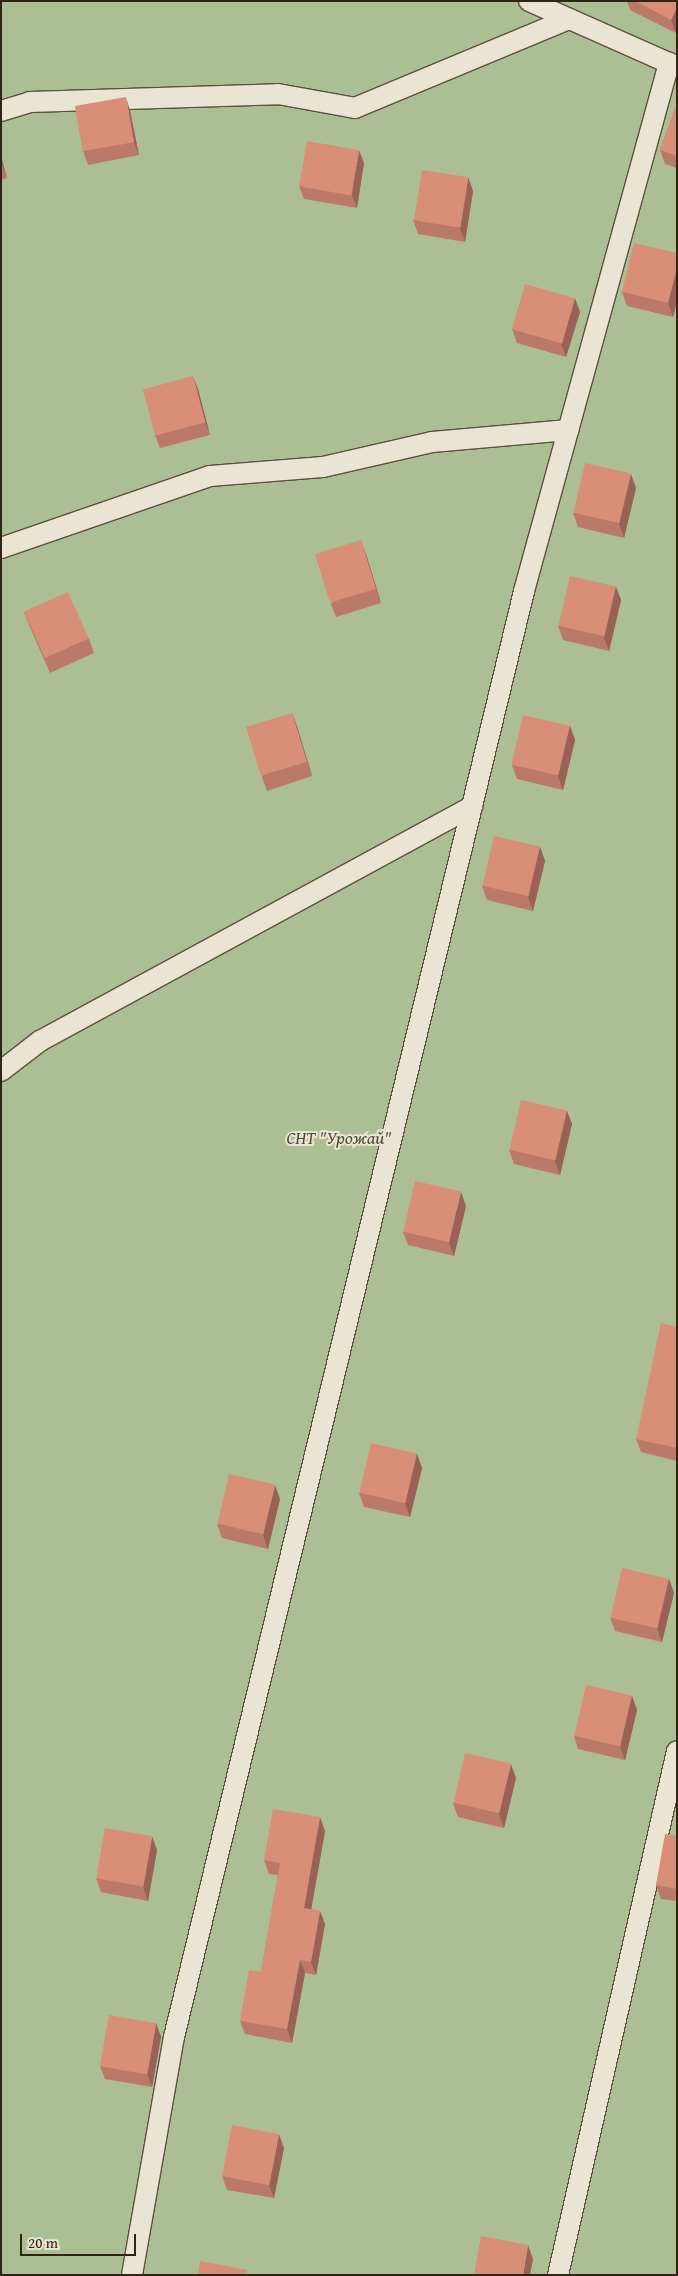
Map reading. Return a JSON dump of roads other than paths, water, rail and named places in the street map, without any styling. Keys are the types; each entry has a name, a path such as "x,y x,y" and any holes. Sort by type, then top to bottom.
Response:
{"lane":[{"path":"132,2275 174,2037 524,591 568,430 673,65 529,1"},
{"path":"1,111 30,102 278,94 355,108 570,19"},
{"path":"1,548 210,476 323,467 432,442 568,430"},
{"path":"1,1071 40,1040 472,806"},
{"path":"558,2275 677,1751"}],"park label":[{"name":"СНТ \"Урожай\"","path":"339,1138"}]}
